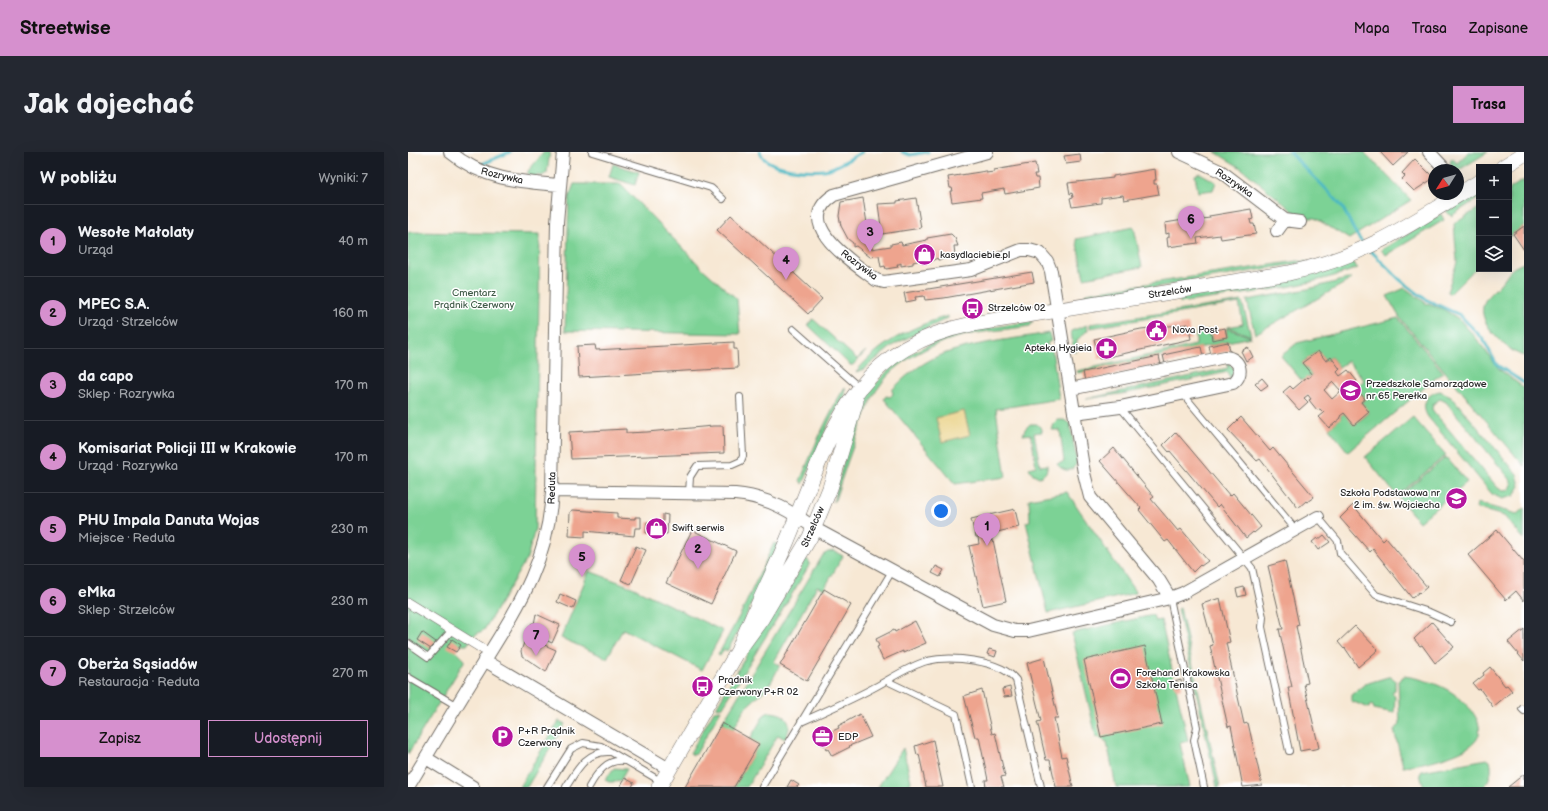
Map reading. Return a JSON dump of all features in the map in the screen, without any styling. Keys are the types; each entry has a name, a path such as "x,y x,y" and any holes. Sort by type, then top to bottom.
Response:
{"street":[{"name":"Rozrywka","path":"450,152 469,166 488,175 516,181 559,185"},
{"name":"Reduta","path":"408,787 536,571 547,534 552,491 559,185 563,152"},
{"name":"Rozrywka","path":"987,152 834,195 827,199 820,214 821,230 828,241 876,280 884,282 967,271 982,267 1015,252 1029,250 1037,252 1045,258 1049,265 1084,473 1090,497 1159,580 1170,598"},
{"name":"Rozrywka","path":"1179,152 1222,172 1285,220 1300,222"},
{"path":"1429,152 1440,164"},
{"path":"1508,164 1524,154"},
{"name":"Strzelców","path":"1464,187 1476,183"},
{"name":"Strzelców","path":"738,652 831,434 842,413 874,372 890,357 907,346 930,335 961,326 1289,273 1347,257 1376,245 1443,200"},
{"path":"1277,231 1285,220"},
{"path":"1070,389 1225,357 1231,357 1236,360 1240,367 1240,375 1233,383 1120,406 1074,413"},
{"name":"Strzelców","path":"660,785 738,652 762,618 814,527 830,488 861,389"},
{"path":"552,491 689,493 756,496 797,516 892,571 979,617 1007,630 1028,631 1170,598 1184,593 1318,517"},
{"path":"408,603 452,630 487,656 669,769"},
{"path":"426,758 473,787"}],"lane":[{"path":"592,152 711,188 723,198"},
{"path":"793,329 861,389"},
{"path":"1183,394 1296,530"},
{"path":"689,493 690,478 697,466 732,466 741,461 743,456 740,398"},
{"path":"1120,406 1252,568 1263,617 1262,627 1289,751"},
{"path":"1318,517 1338,541 1340,553 1376,595 1429,612 1451,622"},
{"path":"762,787 892,571"},
{"path":"1170,598 1198,727 1194,740 1204,787"},
{"path":"408,644 428,657 452,630"},
{"path":"801,722 916,666 934,660 978,662 1004,670 1014,677 1019,687 1041,787"},
{"path":"408,677 457,706"},
{"path":"887,681 956,714 972,787"},
{"path":"546,787 568,753 576,745 583,742 594,743 625,761 660,785"},
{"path":"566,787 586,758 598,753 610,752"},
{"path":"589,787 602,768 615,761 625,761"}],"green space":[{"path":"544,152 550,152 547,173 542,176 536,175 536,178 531,178 528,171"},
{"path":"1215,152 1364,152 1411,200 1349,239 1315,218 1301,218 1241,168"},
{"path":"1469,152 1488,152 1464,167 1464,164 1451,164 1452,158 1457,163"},
{"path":"613,164 639,172 635,185 609,177"},
{"path":"1200,173 1216,182 1213,190 1198,192 1195,175"},
{"path":"1524,180 1524,226 1512,235 1512,200 1512,187"},
{"path":"574,184 620,184 703,269 737,299 740,334 565,331 569,197"},
{"path":"1476,192 1476,200 1451,216 1446,211 1464,200"},
{"path":"1476,210 1476,268 1450,294 1447,292 1457,262 1454,224"},
{"path":"1441,214 1444,220 1386,255 1381,250"},
{"path":"1134,227 1142,267 1084,278 1076,239"},
{"name":"Cmentarz Prądnik Czerwony","path":"408,232 540,234 535,529 527,558 484,630 474,635 467,645 461,645 456,651 465,660 408,754"},
{"path":"1297,261 1308,262 1083,299 1086,293"},
{"path":"1352,262 1358,268 1315,281 1270,290 1180,303 1180,298 1288,279 1331,269"},
{"path":"1524,263 1524,356 1510,349 1496,337 1485,322 1483,314 1483,307 1487,297 1509,272 1512,272 1512,269"},
{"path":"1352,279 1255,334 1247,300 1308,289"},
{"path":"1405,288 1427,304 1443,309 1459,319 1476,338 1499,369 1524,388 1524,466 1400,318 1387,296"},
{"path":"1242,301 1251,336 1228,327 1243,324 1239,303 1090,328 1090,324"},
{"path":"948,316 948,318 895,344 864,369 856,372 875,352 886,344 910,330"},
{"name":"Przedszkole Samorządowe nr 65 Perełka","path":"1398,318 1443,372 1348,452 1329,428 1341,418 1340,416 1344,413 1354,425 1369,413 1361,402 1365,399 1356,388 1364,380 1348,361 1339,367 1331,357 1326,361 1318,351 1302,363 1312,375 1302,381 1281,356 1297,343"},
{"path":"813,319 857,359 866,351 853,365 850,365 808,325"},
{"path":"1033,321 1030,326 973,334 944,341 923,350 894,370 879,387 871,400 833,502 846,451 854,426 864,403 878,381 895,364 915,351 937,341 985,329"},
{"path":"1087,325 1088,330 1077,340 1076,352 1074,352 1071,331"},
{"path":"1226,328 1251,337 1078,373 1077,371 1196,345 1196,332 1210,330 1212,340 1227,337"},
{"path":"1049,333 1051,341 1047,343 1048,348 1052,349 1059,399 996,409 1006,477 955,484 884,399 886,396 890,397 893,394 892,390 907,376 924,364 948,352 991,342"},
{"path":"1226,361 1235,369 1230,379 1228,372 1127,393 1086,399 1228,368"},
{"path":"845,387 845,396 830,420 803,484 800,481 815,445 826,421"},
{"path":"1440,391 1451,396 1517,474 1520,486 1514,496 1502,499 1492,494 1428,417 1425,408 1426,400 1435,392","holes":["1440,399 1446,402 1510,479 1512,485 1509,490 1503,491 1498,488 1432,409 1433,404"]},
{"path":"1413,417 1446,455 1397,496 1365,457"},
{"path":"1058,420 1064,420 1070,424 1077,462 1070,470 1062,469 1057,464 1064,462 1060,430 1052,430 1054,424"},
{"path":"1030,424 1037,424 1042,429 1042,432 1034,433 1040,466 1047,465 1046,472 1039,477 1033,474 1029,468 1036,466 1031,434 1023,435 1025,429"},
{"path":"1446,457 1467,482 1419,522 1398,497"},
{"path":"1067,492 1136,593 1048,613 1026,522 1030,521 1029,499"},
{"path":"1477,503 1517,514 1524,508 1524,539 1504,516 1476,508"},
{"path":"774,543 778,545 741,627 727,651 724,649 720,656 718,655 742,611"},
{"path":"834,551 843,556 824,589 817,586 774,662 780,665 769,686 745,708 733,730 722,723 823,555"},
{"path":"806,559 810,564 723,707 716,708 758,635 781,602"},
{"path":"589,571 632,587 723,631 702,670 623,629 607,658 561,638"},
{"path":"1180,608 1220,787 1217,787 1178,609"},
{"path":"1153,615 1155,621 1161,620 1188,741 1180,743 1190,787 1116,787 1107,742 1096,736 1072,633"},
{"path":"1404,676 1436,684 1452,692 1465,703 1476,717 1479,725 1477,739 1472,744 1454,754 1432,761 1403,766 1394,730 1400,725 1398,681"},
{"path":"1388,677 1395,680 1395,690 1392,692 1395,697 1394,713 1374,709 1373,706 1370,705 1369,708 1351,701 1351,695 1365,684"},
{"path":"721,710 696,754 693,755 690,753 714,711"},
{"path":"769,712 781,714 788,720 788,733 785,739 778,735 747,787 734,787 758,745 750,739 764,715"},
{"path":"559,721 565,724 527,787 519,787"},
{"path":"903,748 911,781 910,784 903,787 878,787"},
{"path":"1487,759 1490,761 1491,772 1484,787 1424,787 1420,774 1422,771"},
{"path":"614,768 627,769 620,781 617,780 616,782 609,782 605,780"}],"sand":[{"path":"964,411 970,435 942,442 936,418"}],"building":[{"path":"1380,152 1408,152 1393,166"},
{"path":"1080,154 1081,162 1066,164 1064,156"},
{"path":"1415,159 1428,172 1428,182 1414,191 1402,179 1405,176 1402,173"},
{"path":"1035,163 1037,174 1034,174 1035,178 1038,178 1039,188 1005,194 1004,189 981,193 982,198 952,202 950,191 953,191 952,188 950,188 948,177 986,171 986,173 994,172 994,170"},
{"path":"1155,169 1156,180 1154,180 1154,184 1157,184 1159,194 1124,200 1123,195 1101,198 1101,203 1072,207 1070,198 1073,197 1072,193 1070,194 1068,183 1113,178 1113,176"},
{"path":"863,198 871,249 891,246 891,244 901,242 902,245 927,240 927,238 951,234 955,238 958,246 954,246 955,255 949,256 950,258 938,260 937,258 930,262 922,263 922,260 913,262 913,264 901,266 901,263 897,264 898,267 886,269 885,266 881,267 879,256 870,257 856,246 853,247 853,243 848,239 841,226 839,216 841,202"},
{"path":"916,198 921,228 882,234 878,204 897,203 897,201"},
{"path":"1251,209 1253,219 1250,220 1251,224 1254,224 1256,234 1221,239 1220,235 1197,238 1198,243 1168,247 1167,238 1169,237 1169,233 1166,234 1165,223 1202,217 1202,219 1210,218 1209,216"},
{"path":"731,215 822,299 808,314 717,230"},
{"path":"1524,226 1524,250 1513,234"},
{"path":"1032,272 1034,282 944,298 925,300 924,296 915,297 916,300 906,302 904,293"},
{"path":"1188,324 1191,339 1099,359 1094,339 1141,329"},
{"path":"1225,328 1227,337 1212,340 1211,331"},
{"path":"734,342 734,349 737,349 738,368 579,377 577,346 595,345 596,350"},
{"path":"1228,342 1230,351 1211,355 1209,346"},
{"path":"1201,347 1203,356 1165,364 1163,355"},
{"path":"1248,347 1253,357 1246,361 1241,351"},
{"path":"1318,351 1326,361 1331,357 1340,369 1337,372 1340,376 1348,370 1357,381 1350,387 1353,391 1356,388 1365,399 1361,402 1369,412 1354,425 1344,413 1340,416 1341,418 1329,428 1319,417 1324,413 1320,409 1317,410 1309,400 1311,399 1308,395 1304,398 1308,402 1299,410 1283,392 1290,386 1293,389 1307,377 1308,378 1312,375 1302,363","holes":["1333,382 1341,391 1332,399 1324,390"]},
{"path":"1159,356 1161,365 1085,381 1083,372"},
{"path":"1262,378 1268,385 1261,390 1255,384"},
{"path":"1241,417 1270,451 1273,448 1314,497 1307,502 1306,501 1298,508 1260,459 1257,461 1228,430"},
{"path":"723,426 724,453 571,459 569,432 626,429 626,433"},
{"path":"1176,432 1230,496 1233,493 1261,527 1254,533 1253,532 1246,538 1220,504 1217,507 1170,451 1169,452 1163,445"},
{"path":"1114,448 1154,497 1151,499 1178,531 1181,529 1208,561 1201,566 1200,565 1193,572 1168,540 1165,542 1139,510 1141,508 1100,461"},
{"path":"1353,505 1383,541 1386,538 1427,587 1420,593 1419,592 1412,598 1373,549 1370,552 1340,518"},
{"path":"1015,509 1019,527 984,535 985,542 993,540 1006,601 983,606 969,546 979,544 971,519"},
{"path":"573,510 617,513 617,518 635,519 635,517 641,517 641,528 635,528 634,536 585,531 585,537 569,536 570,512"},
{"name":"Swift serwis","path":"663,514 668,515 667,534 646,533 647,522 663,522"},
{"path":"692,530 736,551 711,604 666,583"},
{"path":"1497,530 1524,562 1524,601 1516,591 1506,600 1468,555"},
{"path":"1324,535 1330,542 1318,550 1312,542 1317,538 1318,540"},
{"path":"636,546 646,550 631,584 621,580"},
{"path":"1285,561 1299,625 1296,626 1308,683 1304,684 1319,748 1310,750 1300,751 1288,687 1292,687 1279,629 1283,629 1268,566"},
{"path":"936,566 944,570 940,577 932,573"},
{"path":"1244,587 1246,595 1238,597 1236,589"},
{"path":"824,589 851,605 807,681 780,665"},
{"path":"560,594 576,601 573,609 557,602"},
{"path":"1220,598 1230,642 1226,643 1244,724 1248,723 1262,785 1243,787 1231,726 1228,727 1210,646 1213,645 1202,604"},
{"path":"536,614 560,625 552,643 528,632 532,623 534,624"},
{"path":"915,621 926,643 883,660 877,647 879,646 876,639 894,630 895,632"},
{"path":"1432,622 1454,647 1435,663 1422,645 1420,646 1414,639"},
{"path":"1355,626 1378,650 1358,667 1345,648 1344,649 1338,642"},
{"path":"1524,629 1524,661 1508,642"},
{"path":"422,632 436,642 431,649 417,640"},
{"path":"526,637 556,650 546,672 522,656 521,651"},
{"path":"452,639 461,645 456,652 447,647"},
{"name":"Forehand Krakowska Szkoła Tenisa","path":"1145,646 1162,724 1101,737 1084,660"},
{"path":"989,649 997,651 995,657 987,654"},
{"path":"1044,658 1058,718 1054,718 1062,757 1066,756 1073,787 1056,787 1050,760 1046,760 1037,722 1041,721 1027,663"},
{"path":"1490,667 1505,686 1507,685 1512,691 1493,707 1480,689 1478,690 1473,684 1484,675 1483,673"},
{"path":"1181,680 1182,688 1176,689 1174,682"},
{"path":"1010,687 1012,696 1004,697 1002,689"},
{"path":"982,690 992,734 995,733 1005,776 1001,777 1004,787 986,787 985,780 988,780 979,737 975,737 964,696"},
{"path":"860,714 871,737 849,746 850,747 832,756 828,749 826,750 820,737 839,728 838,726"},
{"path":"722,723 759,744 734,787 685,787"},
{"path":"933,740 943,787 926,787 919,754 917,755 915,746"},
{"path":"1524,774 1524,787 1508,787"},
{"path":"625,778 634,783 632,787 620,787"},
{"path":"791,780 799,785 797,787 787,787"}],"waterway":[{"path":"480,165 510,152"},
{"path":"760,152 764,158 771,163 790,169 812,171 829,169 862,152"},
{"path":"902,152 910,155 928,152"},
{"path":"1290,152 1339,203 1356,234 1363,243"},
{"path":"1370,250 1399,279 1425,299 1460,315 1483,339 1497,365 1524,383"}],"place":[{"name":"eMka","path":"1191,239"},
{"name":"da capo","path":"870,252"},
{"name":"kasydlaciebie.pl","path":"924,255"},
{"name":"Komisariat Policji III w Krakowie","path":"786,280"},
{"name":"Strzelców 02","path":"972,308"},
{"name":"Nova Post","path":"1156,330"},
{"name":"Apteka Hygieia","path":"1107,348"},
{"name":"Przedszkole Samorządowe nr 65 Perełka","path":"1350,390"},
{"name":"Szkoła Podstawowa nr 2 im. św. Wojciecha","path":"1456,499"},
{"name":"Swift serwis","path":"657,528"},
{"name":"Wesołe Małolaty","path":"987,546"},
{"name":"MPEC S.A.","path":"698,569"},
{"name":"PHU Impala Danuta Wojas","path":"582,577"},
{"name":"Oberża Sąsiadów","path":"536,656"},
{"name":"Forehand Krakowska Szkoła Tenisa","path":"1120,679"},
{"name":"Prądnik Czerwony P+R 02","path":"703,686"},
{"name":"P+R Prądnik Czerwony","path":"503,737"},
{"name":"EDP","path":"822,737"}]}
